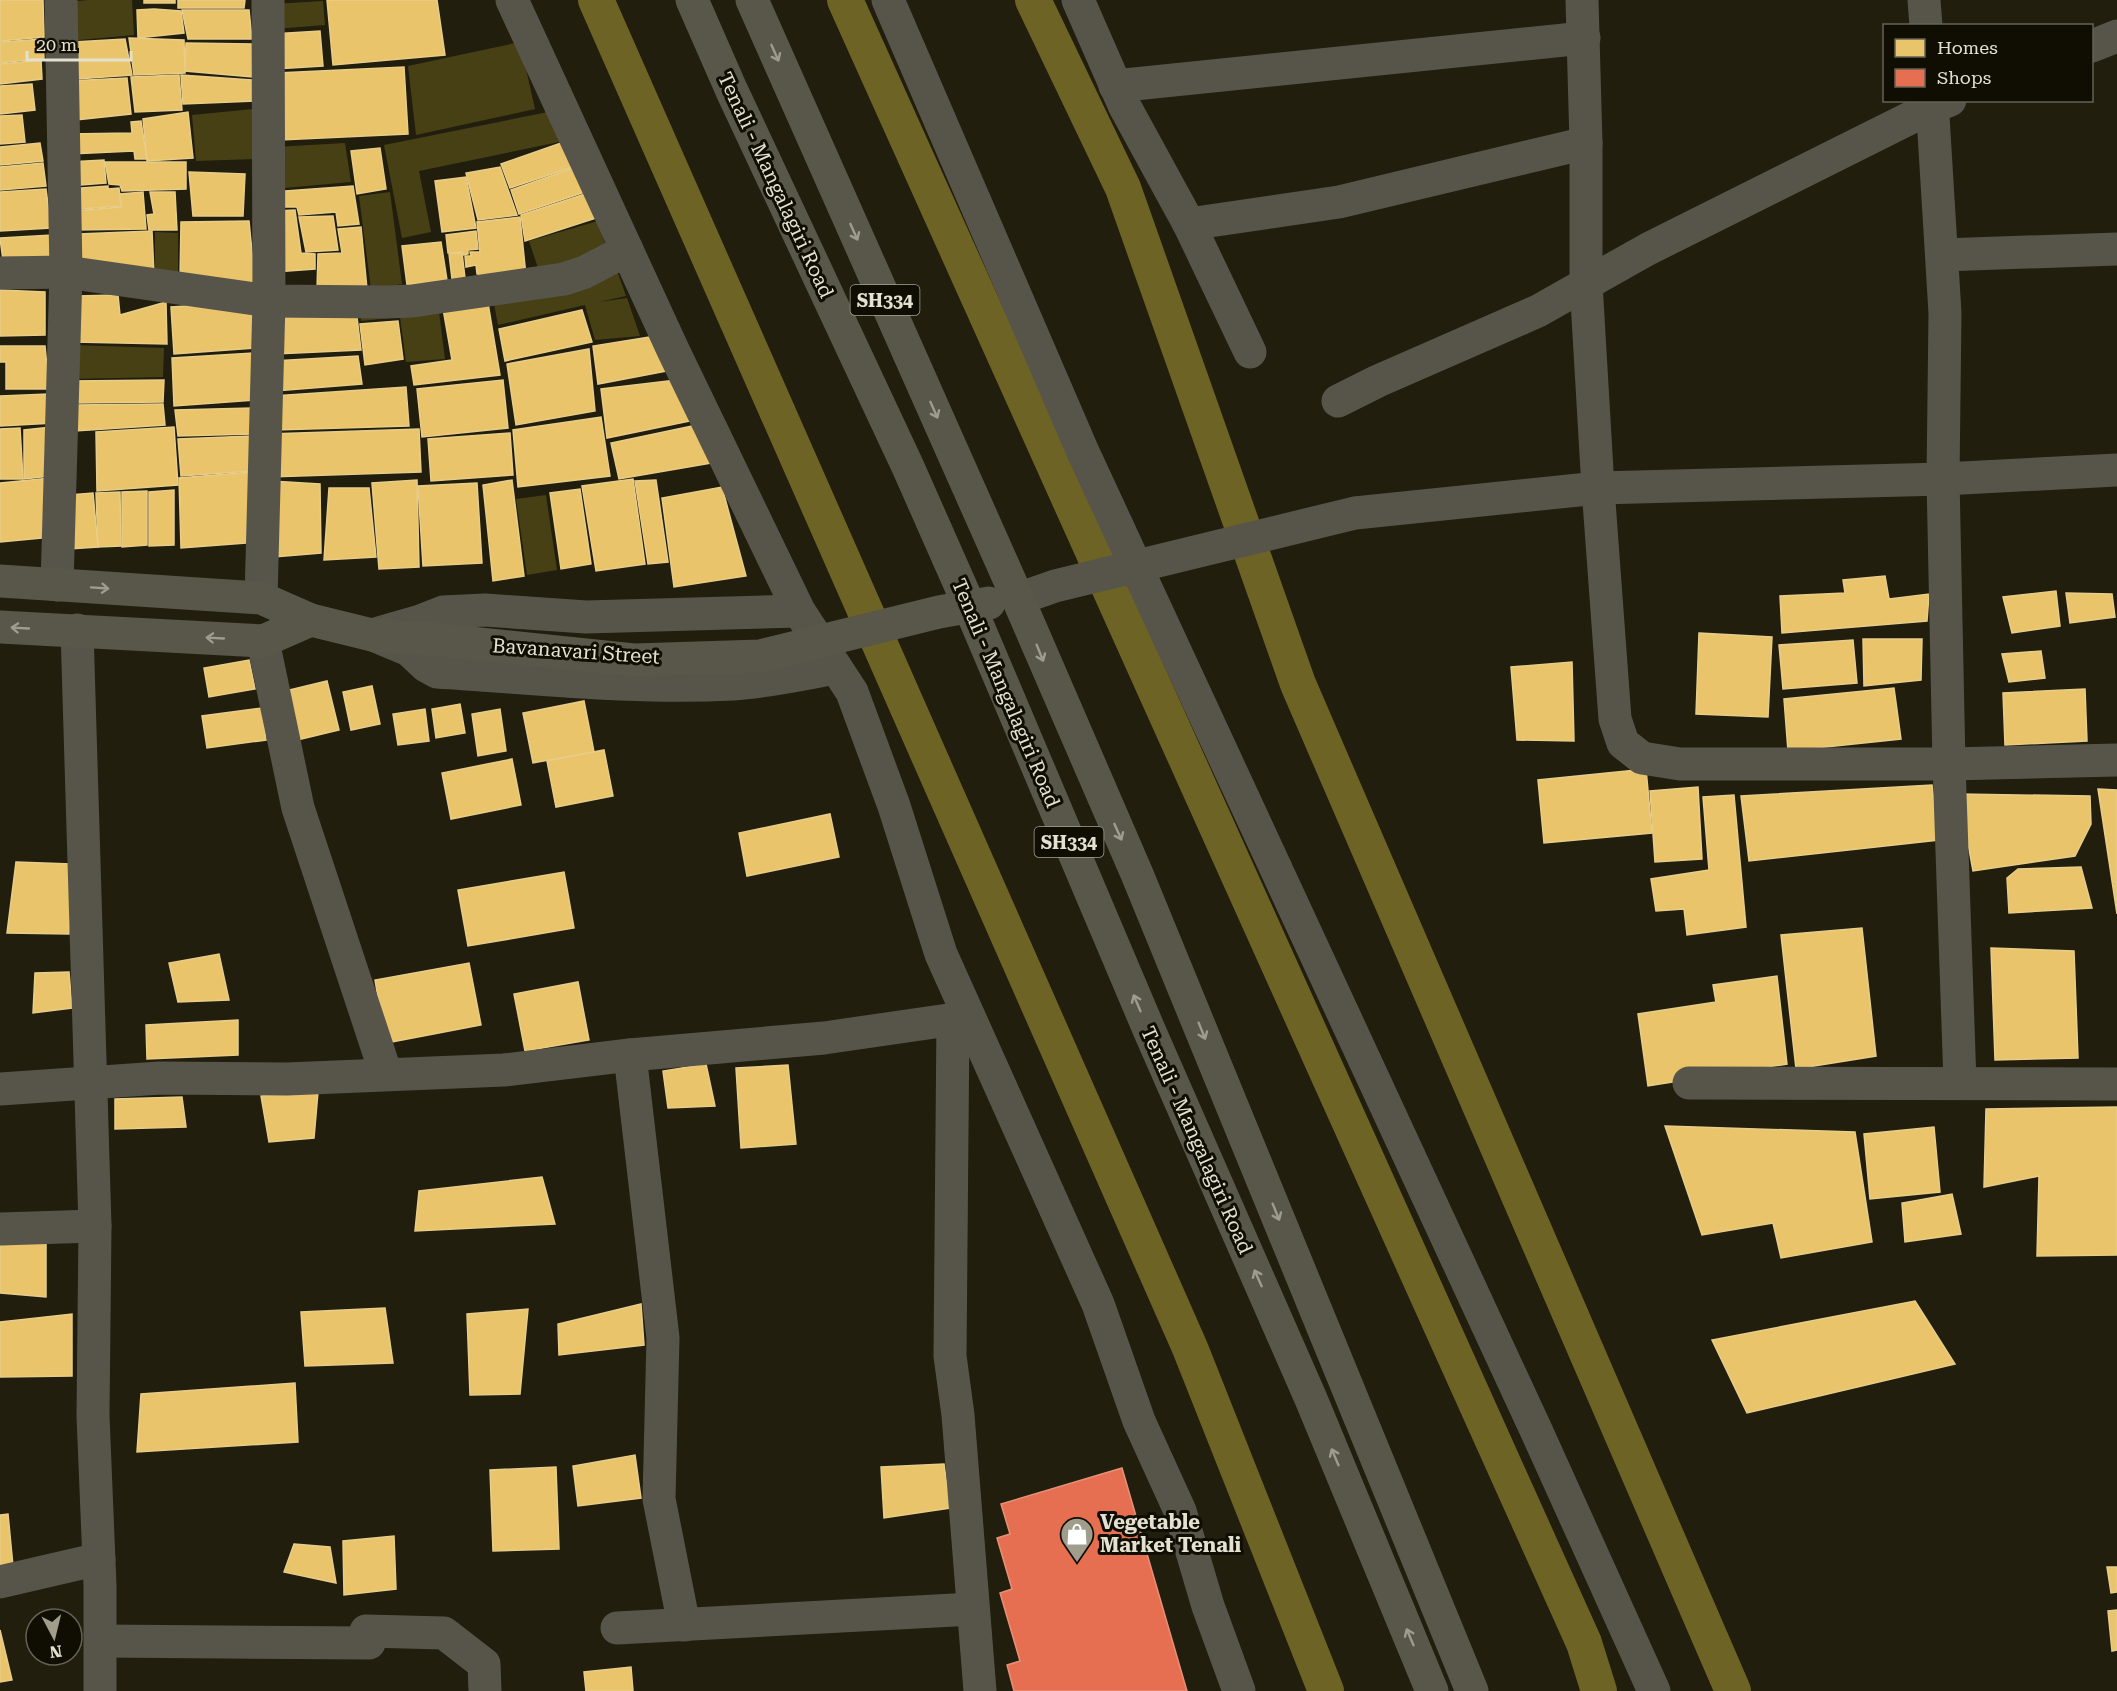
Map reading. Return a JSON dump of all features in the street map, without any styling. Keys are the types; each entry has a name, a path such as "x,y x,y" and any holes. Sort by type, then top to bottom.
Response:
{"main road":[{"name":"Tenali - Mangalagiri Road","path":"692,0 731,89 908,467 954,609 1150,1032 1311,1399 1432,1691"},
{"name":"SH334","path":"752,0 1137,874 1472,1691"},
{"name":"Bavanavari Street","path":"0,581 261,598 311,620 372,635 634,660 760,656 954,609 1018,600"},
{"path":"0,627 263,641 311,620"},
{"path":"1389,1586 1424,1572"}],"street":[{"path":"57,585 66,272 62,0"},
{"path":"261,598 269,301 268,0"},
{"path":"512,0 673,350 799,611 852,692 894,806 961,1018 1098,1304 1138,1420 1180,1510 1208,1606 1239,1691"},
{"path":"888,0 1083,452 1536,1430 1654,1691"},
{"path":"1078,0 1115,86 1189,224 1250,352"},
{"path":"1582,0 1586,143 1586,283 1615,719 1623,743 1642,758 1680,764 1949,764 2117,760"},
{"path":"1924,0 1926,24"},
{"path":"2093,45 2117,36"},
{"path":"1115,86 1584,38"},
{"path":"1338,401 1378,381 1538,311 1648,249 1938,103 1945,313 1943,479 1949,764 1959,1083"},
{"path":"1189,224 1339,202 1586,143"},
{"path":"1942,255 2117,249"},
{"path":"0,273 66,272 269,301 412,301 564,279 585,272 627,250"},
{"path":"1018,600 1055,586 1355,513 1598,488 1943,479 2117,470"},
{"path":"372,635 443,612 484,610 586,616 799,611"},
{"path":"76,630 95,1226 93,1416 99,1559 100,1691"},
{"path":"372,635 410,650 426,666 437,672 651,685 722,684 785,677 836,668"},
{"path":"263,641 298,808 386,1074"},
{"path":"0,1089 160,1078 287,1079 504,1070 630,1055 824,1038 961,1018"},
{"path":"961,1018 950,1356 958,1415 980,1691"},
{"path":"630,1055 663,1338 659,1499 684,1625"},
{"path":"1689,1083 2117,1084"},
{"path":"0,1229 95,1226"},
{"path":"0,1582 99,1559"},
{"path":"617,1628 974,1609"},
{"path":"101,1641 367,1637 444,1633 484,1664 484,1691"}],"shaded area":[{"path":"132,0 134,35 68,41 67,2"},
{"path":"323,1 325,25 275,29 273,4"},
{"path":"520,42 535,109 416,135 408,66"},
{"path":"253,109 259,159 196,161 192,115"},
{"path":"553,111 559,142 419,171 431,232 402,238 384,145"},
{"path":"345,143 351,182 273,189 275,147"},
{"path":"390,192 402,284 371,289 359,196"},
{"path":"598,221 608,253 540,274 529,241"},
{"path":"155,232 178,233 178,281 155,278"},
{"path":"614,262 626,296 599,302 627,298 640,336 595,340 585,305 498,325 492,294"},
{"path":"438,304 445,359 406,362 400,317 361,321 359,305"},
{"path":"72,345 164,348 163,377 72,379"},
{"path":"546,495 557,570 527,575 516,499"}],"building: Homes":[{"path":"0,0 43,0 44,37 0,41"},
{"path":"144,0 175,0 175,3 144,3"},
{"path":"178,0 245,0 244,8 178,8"},
{"path":"327,0 437,0 445,55 333,65"},
{"path":"137,10 181,11 184,33 138,38"},
{"path":"182,10 249,10 252,39 188,39"},
{"path":"320,31 323,66 275,69 272,34"},
{"path":"129,38 184,40 185,73 134,75"},
{"path":"43,39 44,58 0,63 0,42"},
{"path":"125,39 132,75 77,79 74,42"},
{"path":"186,43 253,44 252,77 185,71"},
{"path":"41,60 42,79 0,84 0,64"},
{"path":"404,67 408,134 280,140 277,73"},
{"path":"179,75 182,110 135,112 131,77"},
{"path":"181,75 252,80 256,101 183,104"},
{"path":"127,78 131,114 67,121 67,81"},
{"path":"32,84 35,110 0,114 0,86"},
{"path":"188,112 193,158 147,161 143,119"},
{"path":"22,115 25,142 0,144 0,116"},
{"path":"141,121 147,159 135,159 134,151 70,154 67,134 132,133 131,122"},
{"path":"564,142 573,167 510,188 501,164"},
{"path":"40,143 43,161 0,165 0,147"},
{"path":"380,148 386,189 357,194 351,151"},
{"path":"104,160 106,183 68,186 68,162"},
{"path":"105,162 186,162 186,189 122,191 120,185 109,184"},
{"path":"43,163 46,186 0,190 0,167"},
{"path":"500,167 517,215 478,220 466,173"},
{"path":"576,167 585,192 519,214 511,190"},
{"path":"189,172 245,174 243,216 193,216"},
{"path":"466,177 476,228 442,232 435,181"},
{"path":"108,186 108,189 119,188 121,206 70,210 68,189"},
{"path":"353,186 359,224 338,226 336,212 299,215 297,207 273,207 272,192"},
{"path":"46,189 51,228 0,231 0,192"},
{"path":"143,192 146,229 74,230 72,211 121,207 120,194"},
{"path":"150,192 175,192 177,230 149,230 147,215 154,214"},
{"path":"588,193 596,218 525,241 521,215"},
{"path":"295,210 301,253 315,254 315,269 275,272 274,211"},
{"path":"333,216 338,250 306,252 299,217"},
{"path":"520,217 526,276 501,279 477,274 476,265 466,267 465,256 471,256 470,252 480,252 477,222"},
{"path":"249,221 256,293 180,280 181,222"},
{"path":"361,227 367,289 317,290 318,254 342,253 338,229"},
{"path":"152,231 154,275 80,269 78,234"},
{"path":"476,231 478,249 468,250 468,254 463,255 463,252 448,253 446,235"},
{"path":"52,235 56,266 4,268 0,238"},
{"path":"441,242 447,280 407,285 402,246"},
{"path":"462,253 465,278 452,279 449,254"},
{"path":"0,290 45,292 45,335 0,336"},
{"path":"118,295 120,315 166,302 167,344 74,342 76,296"},
{"path":"487,297 500,375 414,385 411,366 452,360 442,303"},
{"path":"252,302 255,348 174,354 171,307"},
{"path":"356,309 361,350 275,354 272,311"},
{"path":"582,310 592,342 505,361 499,329"},
{"path":"398,321 403,359 365,365 360,324"},
{"path":"649,337 667,371 598,384 593,346"},
{"path":"0,346 45,346 49,389 6,389 6,362 0,362"},
{"path":"589,349 595,411 516,425 507,364"},
{"path":"253,353 255,400 174,406 172,358"},
{"path":"358,356 362,384 275,391 273,361"},
{"path":"164,380 163,402 74,403 72,381"},
{"path":"503,380 508,428 422,437 417,389"},
{"path":"676,380 690,421 607,438 601,389"},
{"path":"406,387 409,426 275,430 273,396"},
{"path":"48,394 54,423 0,426 0,396"},
{"path":"163,404 165,425 75,431 75,405"},
{"path":"252,408 252,434 178,436 175,410"},
{"path":"601,417 610,476 518,487 513,430"},
{"path":"702,424 712,463 619,479 611,443"},
{"path":"51,427 50,476 24,479 24,430"},
{"path":"174,427 178,485 97,491 96,432"},
{"path":"20,428 23,479 0,479 0,429"},
{"path":"419,429 421,472 269,477 268,434"},
{"path":"510,433 513,475 431,481 428,439"},
{"path":"252,436 253,471 181,476 178,439"},
{"path":"251,472 246,543 181,548 179,478"},
{"path":"50,478 52,537 0,542 0,483"},
{"path":"633,479 645,564 596,571 582,486"},
{"path":"417,480 419,567 379,569 372,483"},
{"path":"512,480 524,576 493,581 483,485"},
{"path":"656,480 668,562 648,564 635,481"},
{"path":"271,481 320,484 321,553 274,557"},
{"path":"477,483 482,563 423,566 418,486"},
{"path":"722,487 746,576 674,587 662,498"},
{"path":"329,488 369,488 376,557 324,560"},
{"path":"580,489 591,564 561,569 550,493"},
{"path":"174,490 174,545 149,546 149,492"},
{"path":"147,491 147,545 122,547 122,492"},
{"path":"120,492 121,546 98,547 96,493"},
{"path":"93,493 98,547 69,549 69,495"},
{"path":"1885,576 1889,599 1929,594 1927,621 1782,633 1780,596 1845,593 1843,580"},
{"path":"2056,591 2060,626 2012,633 2003,597"},
{"path":"2066,593 2112,594 2115,617 2070,623"},
{"path":"1699,633 1772,637 1768,717 1696,714"},
{"path":"1863,639 1922,639 1921,680 1864,686"},
{"path":"1853,640 1857,683 1783,689 1779,645"},
{"path":"2041,651 2045,678 2009,682 2002,654"},
{"path":"249,660 255,689 209,697 204,668"},
{"path":"1572,662 1574,741 1517,740 1511,667"},
{"path":"327,681 339,730 297,740 285,691"},
{"path":"372,686 380,724 351,730 343,692"},
{"path":"1894,688 1901,739 1788,751 1784,699"},
{"path":"2085,689 2087,741 2005,745 2003,693"},
{"path":"584,701 594,752 533,763 523,713"},
{"path":"460,704 465,733 436,738 432,709"},
{"path":"262,708 266,740 207,748 202,716"},
{"path":"425,709 429,741 398,745 393,714"},
{"path":"500,709 506,751 478,756 472,714"},
{"path":"604,750 613,796 556,807 547,761"},
{"path":"512,759 521,805 451,819 442,773"},
{"path":"1646,769 1652,833 1544,843 1538,780"},
{"path":"1932,785 1939,840 1749,861 1741,796"},
{"path":"1698,787 1702,859 1655,862 1650,791"},
{"path":"2098,789 2117,790 2117,914"},
{"path":"1959,794 2090,796 2091,824 2075,856 1973,871"},
{"path":"1734,795 1746,927 1687,935 1684,909 1656,911 1651,879 1709,870 1703,797"},
{"path":"830,814 839,857 747,876 739,833"},
{"path":"16,862 71,864 69,934 7,933"},
{"path":"2081,867 2092,908 2009,913 2007,878 2018,869"},
{"path":"564,872 574,928 468,946 458,890"},
{"path":"1862,928 1876,1056 1796,1069 1781,935"},
{"path":"1991,948 2074,951 2078,1058 1995,1060"},
{"path":"219,954 229,1000 178,1002 169,963"},
{"path":"469,963 481,1025 386,1043 375,980"},
{"path":"69,972 72,1008 33,1013 35,973"},
{"path":"1777,976 1787,1064 1648,1086 1638,1014 1716,1002 1713,985"},
{"path":"578,982 589,1040 525,1051 514,994"},
{"path":"238,1020 238,1055 147,1059 146,1025"},
{"path":"706,1064 715,1106 668,1108 663,1071"},
{"path":"788,1065 796,1144 741,1148 736,1068"},
{"path":"318,1092 314,1138 269,1142 261,1096"},
{"path":"182,1097 186,1127 115,1129 115,1099"},
{"path":"2117,1107 2117,1255 2037,1256 2039,1176 1984,1187 1986,1109"},
{"path":"1665,1126 1855,1132 1872,1242 1781,1258 1773,1223 1702,1235"},
{"path":"1934,1127 1940,1192 1870,1199 1864,1134"},
{"path":"542,1177 555,1224 415,1231 419,1191"},
{"path":"1952,1194 1961,1234 1905,1242 1902,1203"},
{"path":"46,1238 46,1297 0,1293 0,1243"},
{"path":"1915,1301 1955,1364 1747,1413 1712,1340"},
{"path":"641,1304 644,1345 559,1355 558,1324"},
{"path":"385,1308 393,1363 305,1366 301,1312"},
{"path":"528,1309 520,1394 470,1395 467,1314"},
{"path":"72,1314 72,1376 0,1377 0,1322"},
{"path":"295,1383 298,1442 137,1452 141,1394"},
{"path":"635,1455 641,1498 578,1506 573,1466"},
{"path":"944,1464 950,1508 884,1518 881,1467"},
{"path":"556,1467 559,1549 493,1551 490,1470"},
{"path":"8,1514 13,1566 0,1568 0,1515"},
{"path":"394,1536 396,1589 344,1595 343,1541"},
{"path":"294,1544 330,1547 336,1583 284,1572"},
{"path":"2107,1567 2117,1567 2117,1592 2111,1593"},
{"path":"2117,1610 2117,1650 2112,1651 2108,1611"},
{"path":"0,1630 12,1680 0,1682"},
{"path":"631,1667 633,1691 586,1691 584,1672"}],"building: Shops":[{"name":"Vegetable Market Tenali","path":"1122,1468 1187,1691 1014,1691 1007,1665 1020,1661 1000,1593 1012,1589 997,1538 1010,1534 1001,1504"}],"waterway":[{"path":"596,0 1190,1348 1326,1691"},
{"path":"845,0 1584,1643 1599,1691"},
{"path":"1033,0 1123,188 1298,684 1733,1691"}],"place":[{"name":"Vegetable Market Tenali","path":"1077,1563"}]}
